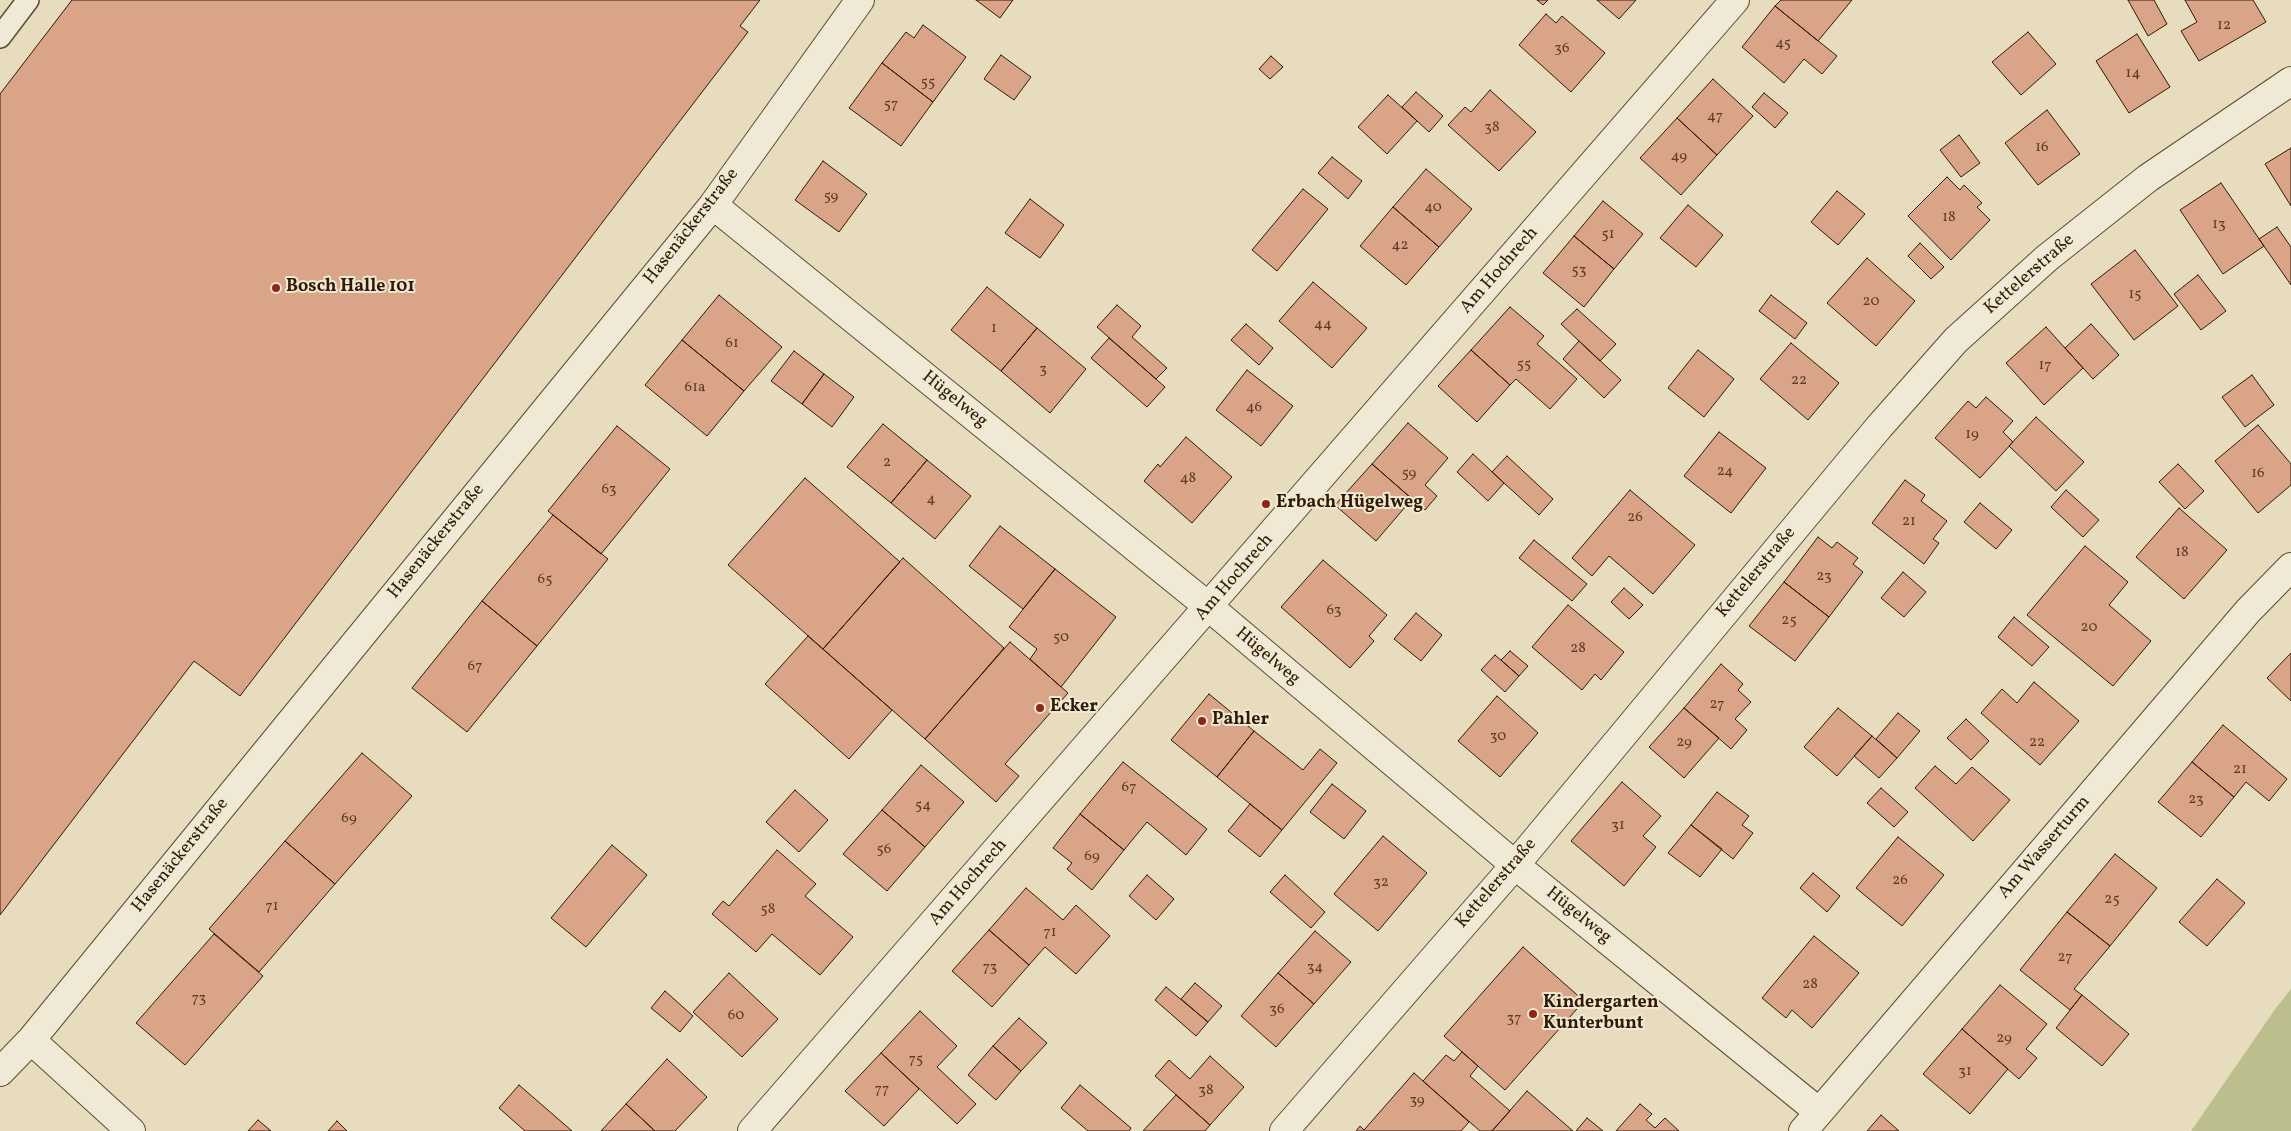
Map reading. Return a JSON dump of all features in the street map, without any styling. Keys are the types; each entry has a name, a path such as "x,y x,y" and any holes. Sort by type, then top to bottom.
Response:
{"street":[{"name":"Hasenäckerstraße","path":"0,1072 31,1040 713,204 860,0"},
{"name":"Am Hochrech","path":"752,1131 1209,608 1735,0"},
{"name":"Kettelerstraße","path":"1284,1131 1515,865 1878,426 1956,340 2048,258 2148,178 2291,81"},
{"name":"Hügelweg","path":"713,204 1209,608 1515,865 1811,1121"},
{"name":"Am Wasserturm","path":"1811,1121 2248,611 2291,567"},
{"path":"31,1040 131,1131"}],"lane":[{"path":"0,37 28,0"}],"green space":[{"path":"2291,989 2291,1131 2191,1131 2276,1008"}],"building":[{"name":"Bosch Halle 101","path":"72,0 760,0 740,26 748,32 240,696 194,661 0,915 0,94"},
{"path":"976,0 1013,0 1000,18"},
{"path":"1537,0 1548,0 1543,5"},
{"path":"1597,0 1636,0 1619,19"},
{"path":"1781,0 1852,0 1818,41 1775,6"},
{"path":"2128,0 2154,0 2167,24 2148,36"},
{"path":"2185,0 2253,0 2266,22 2199,61 2181,31 2197,22"},
{"path":"1775,6 1837,56 1822,74 1804,59 1784,83 1742,47"},
{"path":"1546,14 1556,23 1562,16 1605,53 1571,92 1519,45"},
{"path":"923,25 966,57 933,102 882,63 906,32 914,38"},
{"path":"2028,32 2056,64 2021,95 1992,62"},
{"path":"2137,34 2170,87 2129,113 2096,61"},
{"path":"1001,55 1031,77 1014,100 984,79"},
{"path":"1271,56 1283,67 1270,79 1259,69"},
{"path":"882,63 933,102 901,146 849,108"},
{"path":"1713,79 1753,116 1717,155 1677,118"},
{"path":"1490,90 1536,132 1499,171 1448,125 1465,107 1471,112"},
{"path":"1416,92 1443,116 1429,132 1402,107"},
{"path":"1764,93 1788,113 1775,128 1752,107"},
{"path":"1388,95 1417,121 1387,154 1358,127"},
{"path":"2047,110 2080,154 2038,185 2005,143"},
{"path":"1677,118 1717,155 1681,195 1640,158"},
{"path":"1959,135 1980,163 1961,177 1940,150"},
{"path":"2291,148 2291,206 2265,164"},
{"path":"1332,157 1362,181 1348,199 1318,173"},
{"path":"823,161 867,194 839,232 795,200"},
{"path":"1426,169 1472,209 1439,247 1393,207"},
{"path":"1947,177 1960,190 1964,185 1982,203 1977,207 1990,220 1951,260 1908,216"},
{"path":"2221,183 2264,246 2223,274 2180,210"},
{"path":"1303,189 1328,209 1277,271 1252,250"},
{"path":"1837,191 1865,214 1838,245 1811,222"},
{"path":"1030,199 1064,225 1040,258 1005,233"},
{"path":"1603,201 1643,234 1614,269 1574,236"},
{"path":"1688,205 1723,235 1696,267 1660,238"},
{"path":"1393,207 1439,247 1406,285 1360,246"},
{"path":"2277,227 2291,247 2291,285 2259,239"},
{"path":"1574,236 1614,269 1584,307 1543,273"},
{"path":"1920,243 1944,267 1931,279 1908,256"},
{"path":"2135,250 2178,306 2134,340 2091,284"},
{"path":"1867,258 1915,301 1876,346 1827,303"},
{"path":"2198,275 2226,311 2201,330 2174,294"},
{"path":"1313,282 1367,328 1332,368 1279,321"},
{"path":"987,287 1037,328 1001,371 951,330"},
{"path":"719,295 782,347 744,391 682,340"},
{"path":"1771,295 1807,323 1795,339 1759,311"},
{"path":"1117,305 1141,326 1132,337 1167,368 1156,379 1097,327"},
{"path":"1510,307 1544,336 1537,344 1577,379 1550,409 1516,379 1510,385 1471,350"},
{"path":"1577,309 1616,344 1600,361 1561,324"},
{"path":"1246,324 1273,348 1259,365 1231,340"},
{"path":"2091,324 2119,355 2093,379 2065,348"},
{"path":"2046,327 2083,368 2044,405 2006,363"},
{"path":"1037,328 1086,369 1050,413 1001,371"},
{"path":"1109,338 1165,387 1147,407 1091,358"},
{"path":"682,340 744,391 707,436 645,385"},
{"path":"1579,341 1621,380 1604,398 1563,359"},
{"path":"1791,343 1839,383 1808,420 1760,379"},
{"path":"1471,350 1510,385 1477,422 1438,386"},
{"path":"1698,350 1734,379 1704,417 1668,388"},
{"path":"794,351 824,374 802,404 771,381"},
{"path":"1247,370 1293,406 1261,446 1216,410"},
{"path":"824,374 854,397 832,427 802,404"},
{"path":"2252,375 2274,405 2245,427 2222,397"},
{"path":"1986,397 2013,421 2003,432 2013,442 1980,478 1935,438 1968,401 1976,408"},
{"path":"2036,417 2084,462 2056,491 2009,446"},
{"path":"1408,423 1448,458 1425,485 1437,496 1425,510 1372,464"},
{"path":"883,424 927,460 891,503 847,467"},
{"path":"2258,425 2291,464 2291,485 2258,513 2215,461"},
{"path":"617,426 670,469 601,554 548,511"},
{"path":"1719,432 1766,468 1731,513 1684,476"},
{"path":"1186,437 1232,477 1192,523 1144,481 1158,464 1160,467"},
{"path":"1473,454 1504,483 1488,501 1457,472"},
{"path":"1507,456 1553,499 1539,515 1492,472"},
{"path":"927,460 971,496 935,539 891,503"},
{"path":"1372,464 1412,499 1376,541 1335,505"},
{"path":"2178,464 2204,491 2185,509 2159,482"},
{"path":"805,478 900,562 823,649 728,565"},
{"path":"1905,480 1925,495 1921,501 1947,521 1933,539 1939,543 1924,564 1872,523"},
{"path":"1630,490 1695,545 1653,594 1609,556 1592,576 1572,558"},
{"path":"2066,490 2099,520 2083,537 2051,507"},
{"path":"1980,503 2012,530 1996,549 1964,522"},
{"path":"2179,508 2227,550 2184,599 2136,557"},
{"path":"553,515 608,559 537,646 482,601"},
{"path":"1000,526 1055,569 1023,609 969,566"},
{"path":"1818,537 1832,548 1837,542 1858,558 1853,564 1863,572 1829,617 1784,582"},
{"path":"1534,540 1587,584 1572,601 1519,558"},
{"path":"2085,546 2128,582 2109,605 2151,641 2113,686 2027,615"},
{"path":"903,558 1004,648 925,739 823,649"},
{"path":"1323,560 1387,615 1369,636 1374,641 1350,668 1281,607"},
{"path":"1055,569 1116,617 1061,687 1030,659 1037,649 1009,627"},
{"path":"1903,572 1926,592 1904,617 1881,598"},
{"path":"1784,582 1829,617 1795,661 1749,626"},
{"path":"1624,588 1643,605 1629,619 1611,602"},
{"path":"482,601 537,646 467,732 412,688"},
{"path":"1568,605 1624,652 1601,680 1595,674 1582,690 1532,647"},
{"path":"1416,613 1442,635 1421,661 1394,639"},
{"path":"2014,617 2049,647 2032,666 1998,637"},
{"path":"808,636 892,710 849,759 765,684"},
{"path":"1010,642 1068,693 1005,764 1019,776 996,802 925,739"},
{"path":"1510,651 1528,666 1519,676 1501,660"},
{"path":"2291,653 2291,701 2267,678"},
{"path":"1495,655 1519,676 1505,692 1481,670"},
{"path":"1721,664 1743,684 1738,690 1751,702 1735,719 1747,730 1731,749 1684,708"},
{"path":"2034,682 2079,721 2040,765 1981,713 2002,689 2017,703"},
{"path":"1209,694 1254,731 1217,777 1171,740"},
{"path":"1497,696 1538,733 1500,777 1458,741"},
{"path":"1684,708 1719,738 1684,778 1649,747"},
{"path":"1838,708 1872,736 1837,776 1804,747"},
{"path":"1898,713 1920,731 1897,758 1876,739"},
{"path":"1966,719 1989,741 1971,760 1947,738"},
{"path":"2223,725 2287,779 2269,801 2246,782 2234,797 2192,762"},
{"path":"1254,731 1303,770 1320,749 1337,763 1282,830 1217,777"},
{"path":"1872,736 1897,758 1879,778 1854,756"},
{"path":"362,753 412,796 335,884 285,841"},
{"path":"1123,762 1207,829 1186,855 1147,822 1124,850 1080,814"},
{"path":"2192,762 2234,797 2201,837 2158,802"},
{"path":"921,765 964,802 925,847 882,810"},
{"path":"1935,766 1956,784 1972,767 2010,800 1973,841 1915,788"},
{"path":"1622,782 1661,816 1643,836 1656,847 1624,886 1571,841"},
{"path":"1332,784 1366,811 1344,839 1310,812"},
{"path":"1881,788 1908,812 1894,827 1867,803"},
{"path":"795,790 828,820 799,852 766,822"},
{"path":"1717,792 1749,816 1742,825 1753,833 1733,859 1691,825"},
{"path":"1250,804 1282,830 1260,857 1228,831"},
{"path":"882,810 925,847 887,891 843,854"},
{"path":"1080,814 1124,850 1092,890 1067,869 1072,863 1053,848"},
{"path":"1691,825 1722,849 1700,877 1668,853"},
{"path":"1383,836 1427,873 1378,931 1334,894"},
{"path":"1898,837 1944,875 1902,926 1856,888"},
{"path":"285,841 335,884 259,972 209,929"},
{"path":"612,845 647,875 586,947 551,918"},
{"path":"777,850 816,884 805,896 853,937 820,975 772,934 756,952 712,914 723,901 729,906"},
{"path":"2115,854 2157,888 2110,946 2067,912"},
{"path":"1813,873 1840,896 1827,912 1800,888"},
{"path":"1147,875 1174,899 1156,920 1129,896"},
{"path":"1285,875 1325,912 1311,928 1270,892"},
{"path":"2217,879 2245,903 2207,946 2179,922"},
{"path":"1026,888 1063,920 1076,905 1110,936 1076,974 1045,947 1029,965 989,930"},
{"path":"2067,912 2110,946 2074,989 2082,995 2070,1010 2020,970"},
{"path":"989,930 1029,965 992,1007 952,971"},
{"path":"1315,931 1351,962 1314,1004 1278,973"},
{"path":"214,934 263,976 185,1065 136,1023"},
{"path":"1814,936 1859,973 1812,1028 1792,1010 1786,1018 1762,998"},
{"path":"1523,947 1584,1001 1505,1090 1444,1036"},
{"path":"729,973 778,1019 742,1057 693,1012"},
{"path":"1278,973 1314,1004 1276,1047 1241,1016"},
{"path":"1195,983 1222,1006 1208,1022 1181,999"},
{"path":"2000,985 2047,1024 2026,1049 2037,1058 2019,1079 1962,1029"},
{"path":"1166,987 1208,1022 1196,1036 1155,1000"},
{"path":"665,991 693,1016 680,1032 651,1008"},
{"path":"2082,995 2129,1034 2102,1066 2056,1028"},
{"path":"920,1011 957,1046 937,1067 976,1104 957,1124 881,1053"},
{"path":"1019,1018 1047,1043 1021,1071 993,1046"},
{"path":"1962,1029 2008,1069 1970,1114 1923,1074"},
{"path":"993,1046 1021,1071 996,1100 968,1075"},
{"path":"1462,1052 1478,1066 1470,1076 1510,1111 1492,1131 1480,1131 1423,1081 1446,1055 1454,1061"},
{"path":"881,1053 919,1089 884,1126 845,1091"},
{"path":"1210,1056 1244,1087 1210,1125 1155,1076 1169,1060 1190,1079"},
{"path":"667,1059 707,1097 675,1131 655,1131 626,1104"},
{"path":"1414,1073 1469,1122 1461,1131 1356,1131 1360,1126 1364,1130"},
{"path":"519,1085 572,1131 525,1131 499,1108"},
{"path":"1080,1085 1131,1128 1129,1131 1088,1131 1061,1108"},
{"path":"1527,1091 1573,1131 1492,1131"},
{"path":"1176,1095 1210,1125 1205,1131 1143,1131"},
{"path":"626,1104 655,1131 601,1131"},
{"path":"1640,1104 1652,1114 1646,1120 1655,1128 1665,1118 1679,1131 1616,1131"},
{"path":"1881,1115 1899,1131 1867,1131"},
{"path":"1587,1118 1603,1131 1576,1131"},
{"path":"258,1120 271,1131 248,1131"},
{"path":"337,1121 347,1131 328,1131"}],"place":[{"name":"Bosch Halle 101","path":"276,288"},
{"name":"Erbach Hügelweg","path":"1266,504"},
{"name":"Ecker","path":"1040,708"},
{"name":"Pahler","path":"1202,721"},
{"name":"Kindergarten Kunterbunt","path":"1533,1014"}]}
